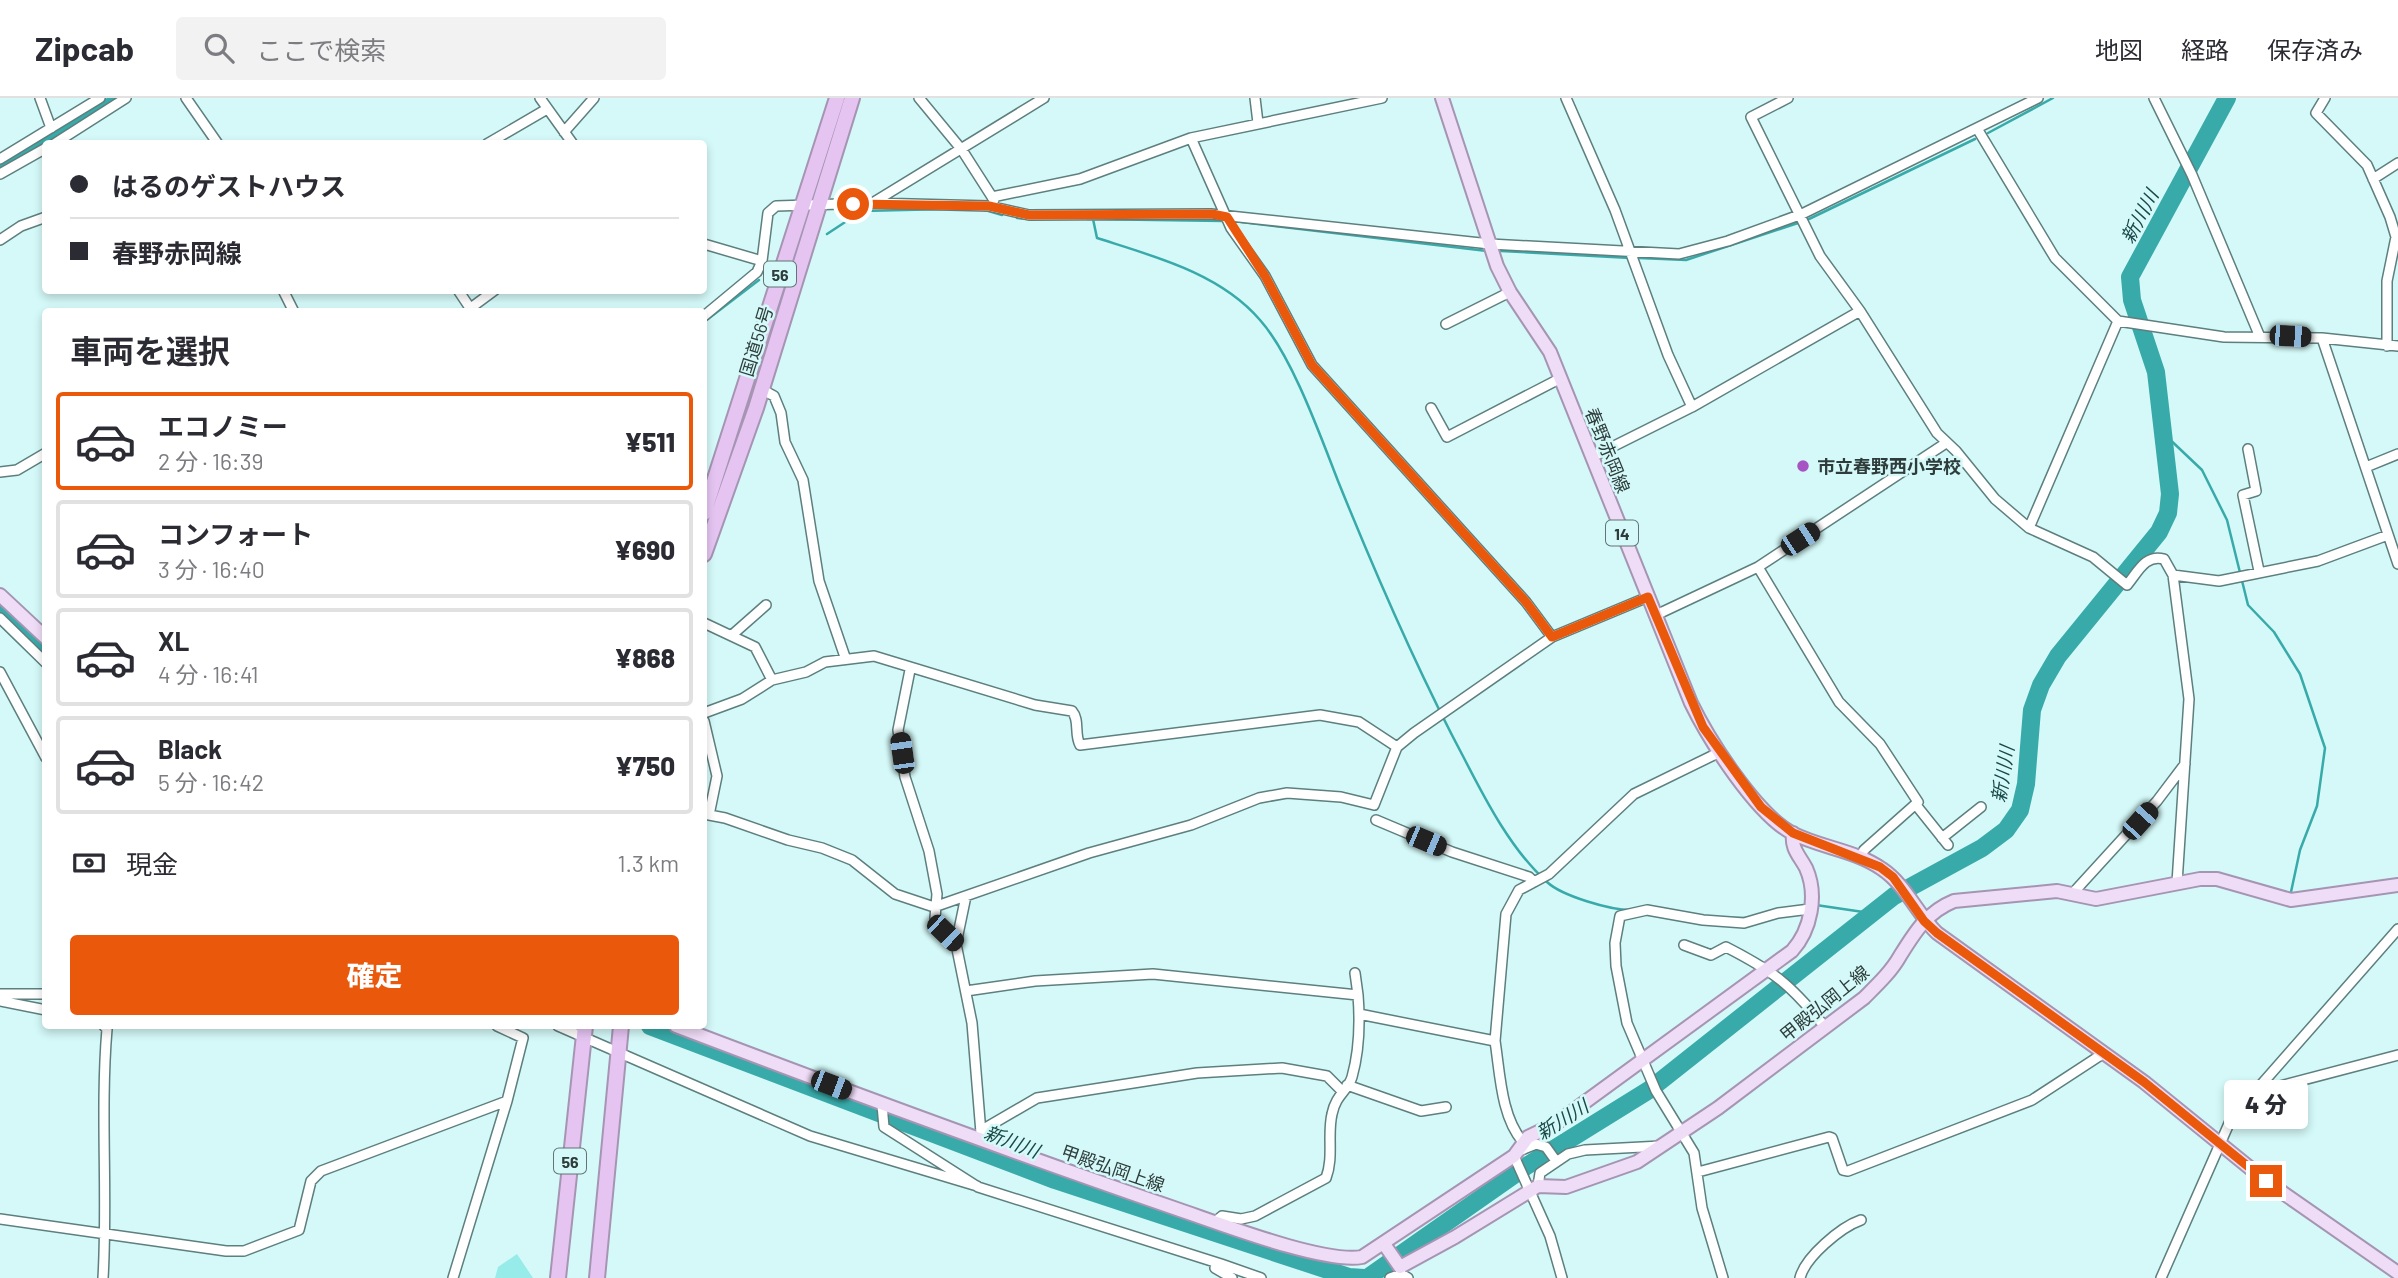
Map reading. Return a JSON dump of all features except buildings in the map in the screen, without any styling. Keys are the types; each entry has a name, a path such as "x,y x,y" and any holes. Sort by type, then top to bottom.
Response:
{"highway":[{"name":"国道56号","path":"707,545 761,389 837,98"},
{"name":"国道56号","path":"707,504 809,205 852,98"},
{"name":"56","path":"597,1278 621,1029"},
{"name":"56","path":"558,1278 583,1035"}],"main road":[{"name":"春野赤岡線","path":"1442,98 1490,244 1510,292 1550,352 1691,704 1720,752 1771,818 1793,833 1880,867 1901,887 1924,921 2104,1053 2266,1181 2398,1273"},
{"path":"0,595 42,635"},
{"name":"甲殿弘岡上線","path":"684,1029 882,1105 980,1135 1215,1222 1337,1259 1362,1258 1519,1158 1555,1124 1792,951 1804,938 1811,921 1810,878 1794,849 1793,833"},
{"name":"甲殿弘岡上線","path":"1403,1273 1534,1188 1566,1187 1637,1162 1683,1133 1825,1027 1881,981 1901,955 1908,939 1924,921 1938,908 1954,901 2057,891 2096,900 2177,883 2217,879 2291,900 2398,885"},
{"path":"1384,1244 1403,1273"}],"street":[{"path":"40,98 51,128"},
{"path":"0,159 100,98"},
{"path":"60,140 127,98"},
{"path":"186,98 215,140"},
{"path":"540,98 570,140"},
{"path":"564,132 594,98"},
{"path":"919,98 962,150 998,208"},
{"path":"873,203 1044,98"},
{"path":"1255,98 1258,123"},
{"path":"992,197 1080,179 1191,138 1382,98"},
{"path":"1566,98 1631,252 1668,355 1692,407"},
{"path":"1788,98 1751,117 1802,214 1820,256 1860,310 1947,443 1996,499 2029,528 2093,557 2127,585 2147,560 2153,558 2164,559 2173,575 2189,699 2177,883"},
{"path":"707,314 750,281 762,261 768,213 776,206 873,203 998,208 1029,215 1212,214 1490,244 1679,254 1802,214 1978,130 2038,98"},
{"path":"2154,98 2192,175 2260,337"},
{"path":"2325,98 2316,113 2367,165 2396,237 2387,281 2387,346"},
{"path":"494,140 547,109"},
{"path":"1978,130 2055,258 2118,321 2224,337 2322,338 2398,346"},
{"path":"1191,138 1227,217 1265,276 1312,365 1526,602 1552,637"},
{"path":"0,174 42,150"},
{"path":"2374,179 2398,163"},
{"path":"0,240 21,226 42,218"},
{"path":"707,245 762,261"},
{"path":"1446,324 1510,292"},
{"path":"474,308 490,294"},
{"path":"1592,457 1692,407 1860,310"},
{"path":"2029,528 2118,321"},
{"path":"2322,338 2398,564"},
{"path":"1431,408 1447,437 1561,378"},
{"path":"761,389 774,396 781,413 785,442 803,480 819,581 845,657"},
{"path":"1656,615 1758,566 1947,443"},
{"path":"2248,449 2256,491 2243,495 2254,572"},
{"path":"2366,467 2398,454"},
{"path":"0,472 17,470 42,455"},
{"path":"2173,575 2219,581 2318,561 2388,535"},
{"path":"1758,566 1839,702 1880,744 1918,802 1864,850 1860,858"},
{"path":"707,815 725,818 852,860 895,894 934,907 1089,853 1191,825 1259,798 1287,793 1341,797 1374,805 1396,747 1552,637 1648,597"},
{"path":"732,635 766,605"},
{"path":"0,618 42,659"},
{"path":"707,626 754,647 772,680"},
{"path":"707,712 742,699 772,680 806,672 825,662 845,657 874,656 910,670 1035,705 1072,711 1076,715 1080,745 1320,715 1359,722 1396,747"},
{"path":"910,670 898,730 905,777 929,851 937,894 935,918 956,944"},
{"path":"0,672 42,751"},
{"path":"707,734 717,776 707,811"},
{"path":"1562,1278 1534,1188 1519,1158 1515,1133 1507,1111 1495,1041 1506,914 1519,890 1549,874 1634,794 1720,752"},
{"path":"2073,893 2157,801 2186,762"},
{"path":"1916,805 1945,842 1981,807"},
{"path":"1376,820 1452,852 1536,881"},
{"path":"966,896 956,944 972,1023 980,1135 1037,1098 1197,1073 1282,1068 1327,1076 1345,1088 1421,1111 1446,1107"},
{"path":"1723,1278 1702,1208 1694,1153 1650,1080 1621,1003 1615,943 1620,916 1647,910 1703,920 1744,923 1810,906"},
{"path":"2161,1278 2231,1119 2398,929"},
{"path":"1684,945 1711,955 1726,947 1767,968 1790,985 1825,1027"},
{"path":"1215,1222 1222,1216 1241,1219 1255,1216 1326,1178 1331,1165 1331,1118 1335,1098 1352,1079 1359,1014 1355,973"},
{"path":"966,991 1035,981 1153,974 1358,995"},
{"path":"0,994 42,993"},
{"path":"0,1001 42,1009"},
{"path":"1359,1014 1495,1041"},
{"path":"103,1278 106,1236 102,1111 107,1029"},
{"path":"453,1278 507,1101 523,1038 504,1029"},
{"path":"566,1029 810,1136 977,1186 1261,1278"},
{"path":"1698,1172 1829,1137 1843,1170 1848,1171 2032,1100 2104,1053"},
{"path":"2257,1088 2261,1091 2398,1055"},
{"path":"0,1219 188,1248 244,1251 299,1230 311,1181 321,1171 507,1101"},
{"path":"882,1105 884,1126 977,1186"},
{"path":"1519,1158 1536,1144 1551,1154 1663,1146"},
{"path":"1534,1188 1551,1154"},
{"path":"1800,1278 1804,1267 1844,1226 1861,1220"},
{"path":"1221,1264 1215,1268 1232,1278"},
{"path":"1390,1278 1403,1273"}],"shaded area":[{"path":"517,1254 533,1278 495,1278 498,1267"}],"waterway":[{"path":"45,140 117,98"},
{"path":"1988,133 2053,98"},
{"name":"新川川","path":"1367,1278 1528,1165 1649,1090 1894,896 1982,848 2006,830 2020,810 2026,784 2032,710 2041,685 2058,656 2159,532 2168,513 2170,494 2156,372 2132,300 2130,277 2227,98"},
{"path":"1809,219 1975,139"},
{"path":"0,166 42,142"},
{"path":"827,234 862,211 947,209"},
{"path":"985,210 1002,215"},
{"path":"1017,218 1028,219"},
{"path":"1087,219 1223,221"},
{"path":"1093,219 1097,238 1163,259 1206,278 1244,304 1272,335 1314,419 1367,552 1414,657 1447,726 1501,825 1522,856 1554,887 1587,901 1631,910"},
{"path":"1241,222 1487,251"},
{"path":"1639,258 1686,260 1798,223"},
{"path":"1501,251 1630,258"},
{"path":"707,320 759,280"},
{"path":"2163,433 2202,470 2227,520 2248,605 2274,632 2300,674 2325,748 2317,806 2300,850 2291,892"},
{"path":"0,610 42,649"},
{"path":"1816,905 1870,913"},
{"path":"1730,918 1748,918"},
{"name":"新川川","path":"658,1029 1055,1180 1349,1277 1364,1278"}],"place":[{"name":"市立春野西小学校","path":"1803,466"}],"route":[{"path":"853,204 989,206 1029,215 1212,214 1227,217 1231,228 1265,276 1312,365 1526,602 1552,637 1648,597 1703,727 1771,818 1793,833 1880,867 1893,877 1924,921 1937,933 2144,1082 2266,1181"}]}
